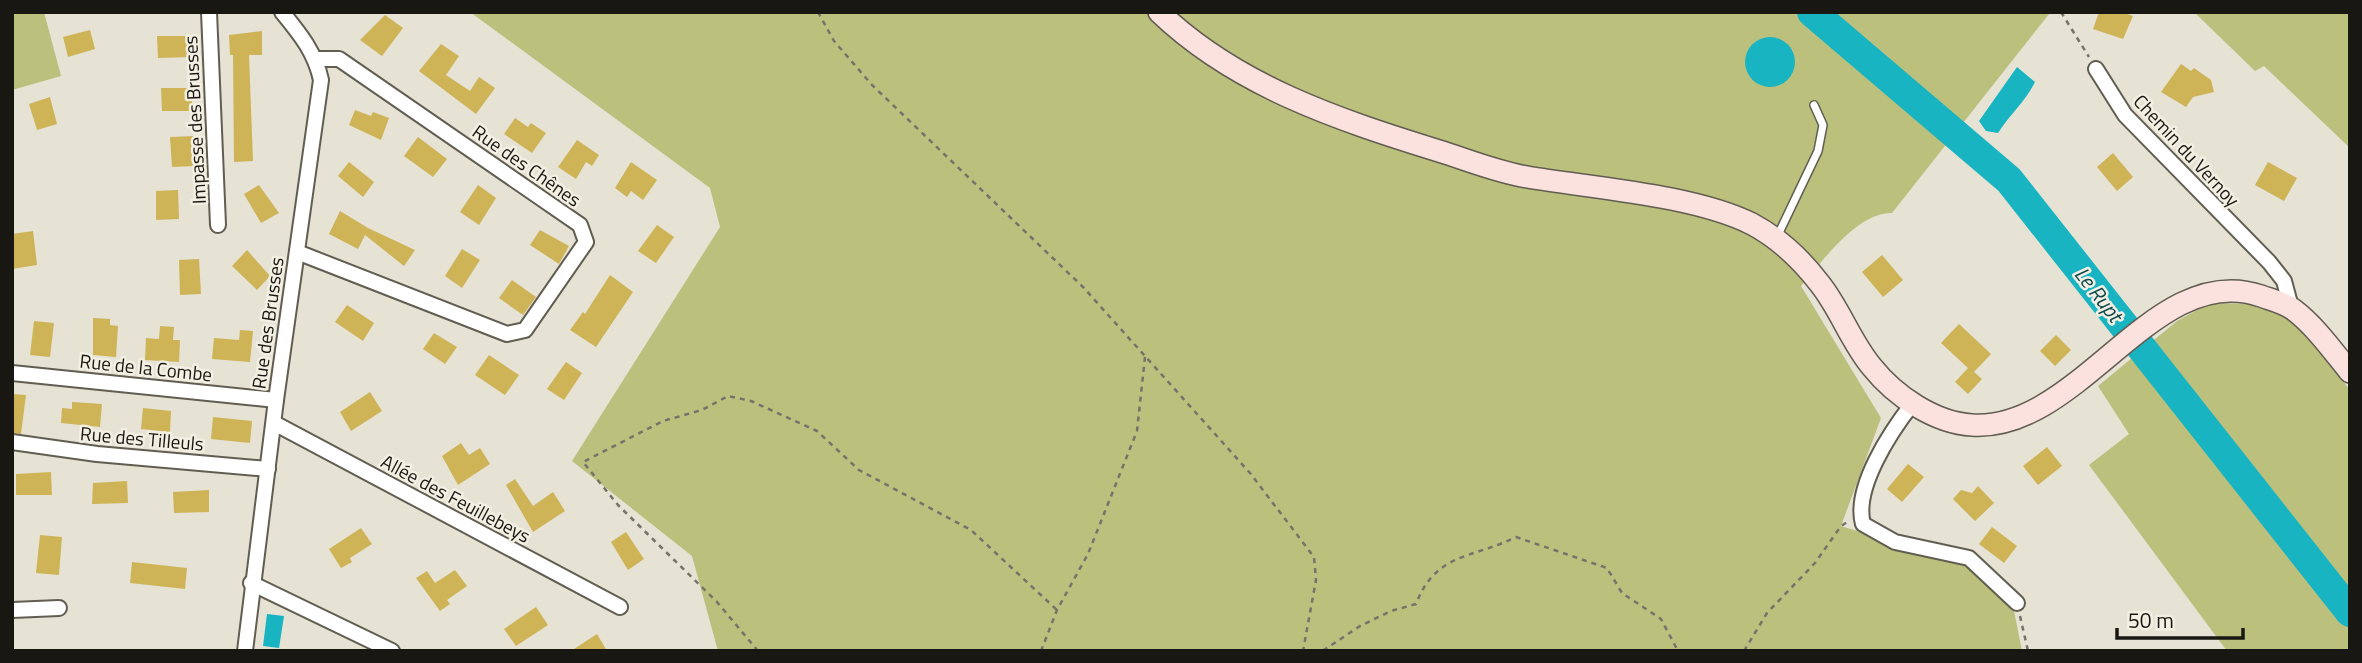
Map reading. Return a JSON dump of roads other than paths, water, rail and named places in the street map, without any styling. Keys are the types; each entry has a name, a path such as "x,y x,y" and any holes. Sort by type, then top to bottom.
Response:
{"main road":[{"path":"1159,12 1188,40 1237,72 1290,97 1377,132 1520,176 1715,208 1777,237 1823,286 1871,366 1913,403 1949,423 1999,425 2022,419 2046,405 2149,326 2185,302 2209,294 2232,291 2254,294 2291,307 2318,332 2350,372"}],"street":[{"name":"Impasse des Brusses","path":"209,12 218,225"},
{"path":"282,12 317,59"},
{"name":"Rue des Brusses","path":"245,651 251,583 274,424 275,400 321,80 317,59"},
{"name":"Rue des Chênes","path":"297,252 507,334 525,330 586,242 580,225 339,59 317,59"},
{"name":"Chemin du Vernoy","path":"2096,69 2125,115 2269,262 2284,281 2291,307"},
{"name":"Rue de la Combe","path":"12,373 275,400"},
{"path":"1913,403 1891,431 1864,491 1861,514 1863,524 1895,542 1969,558 2017,603"},
{"name":"Allée des Feuillebeys","path":"274,424 620,607"},
{"name":"Rue des Tilleuls","path":"12,442 97,454 268,469"},
{"path":"251,583 392,651"},
{"path":"12,610 59,608"}],"lane":[{"path":"1777,237 1818,151 1823,125 1814,105"}],"water":[{"path":"1770,37 1788,44 1795,62 1788,80 1770,87 1752,80 1745,62 1752,44"},
{"path":"2017,67 2035,82 1998,133 1986,131 1979,121"},
{"path":"267,614 284,616 279,648 263,646"}],"waterway":[{"name":"Le Rupt","path":"1812,12 2009,180 2350,612"}]}
